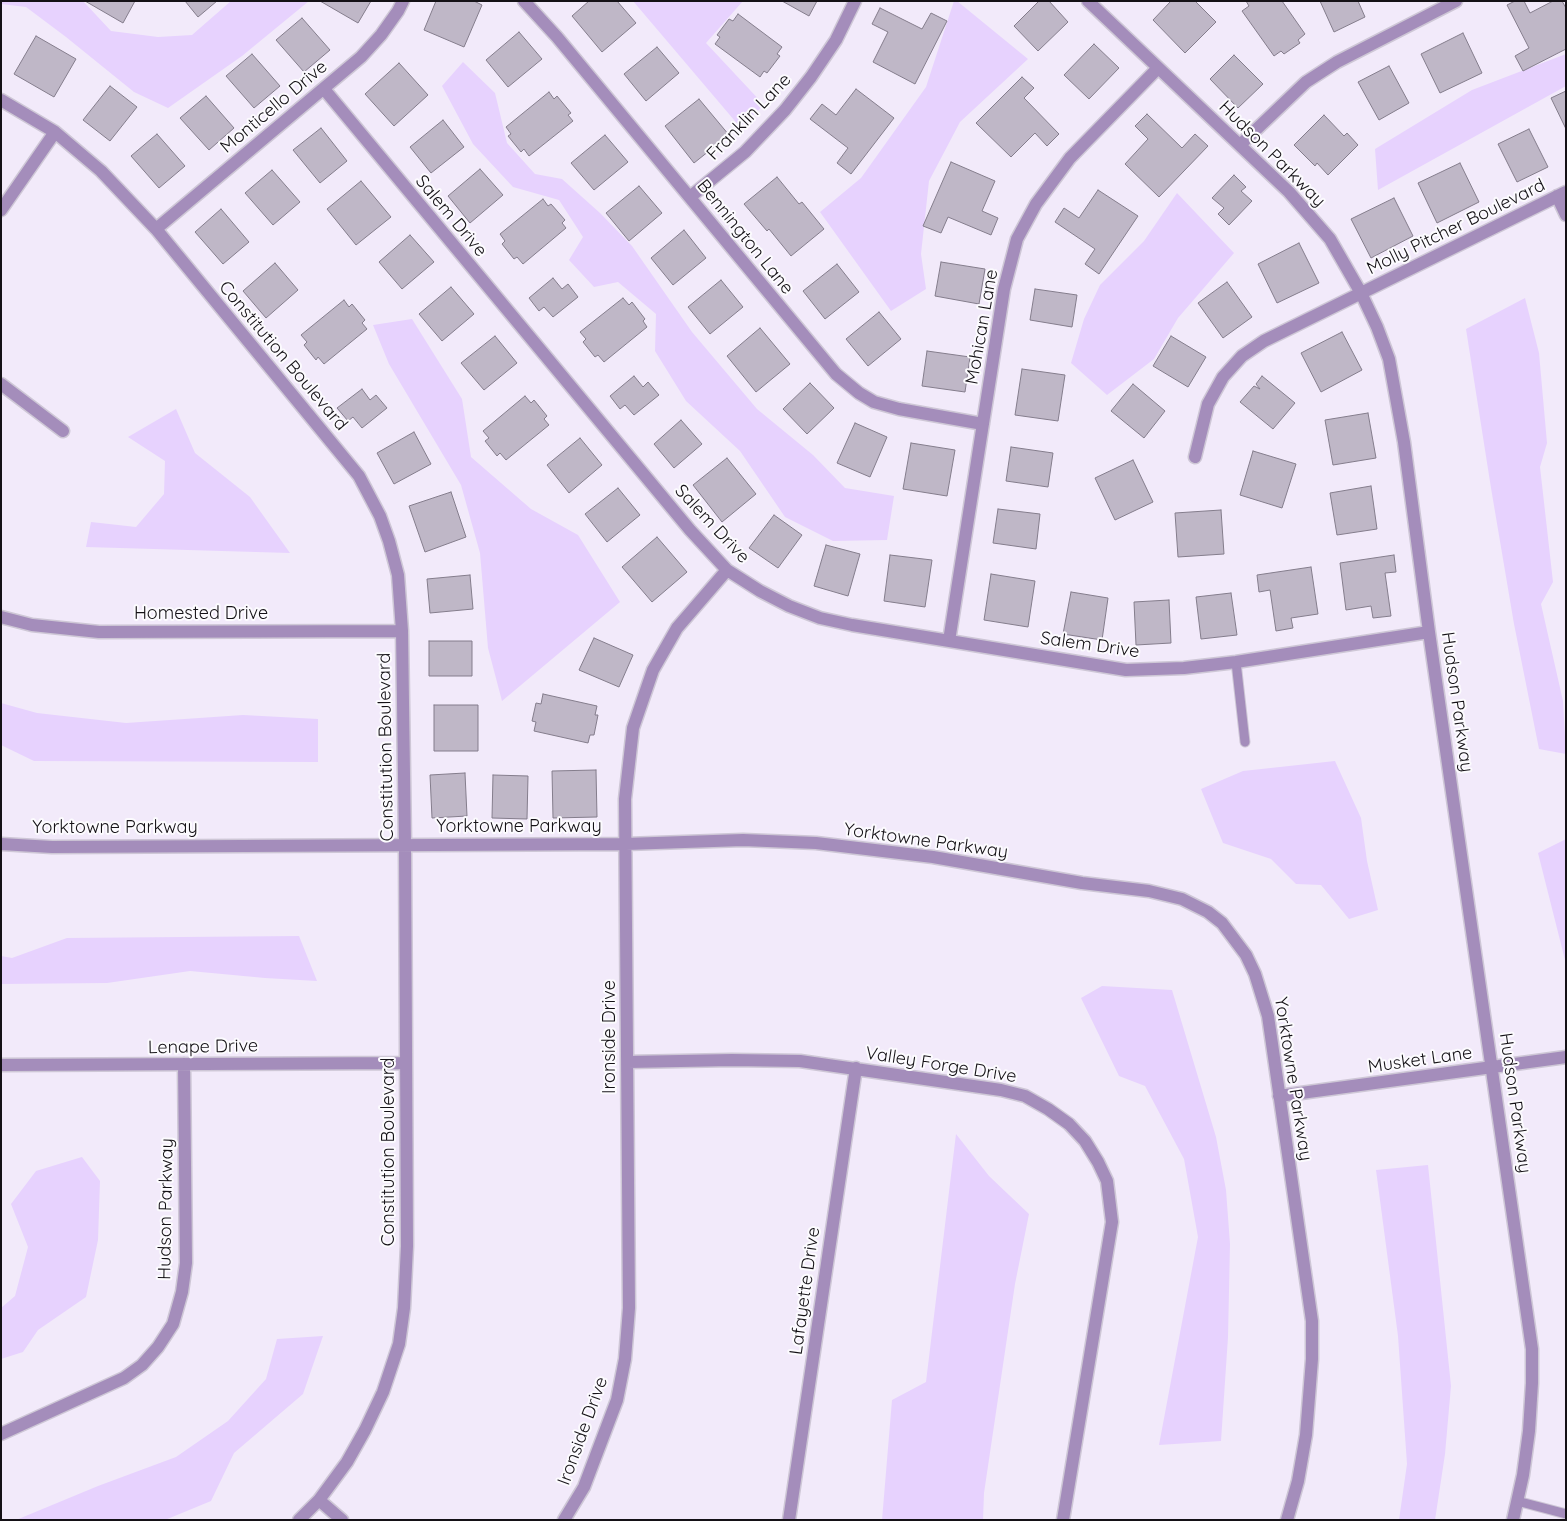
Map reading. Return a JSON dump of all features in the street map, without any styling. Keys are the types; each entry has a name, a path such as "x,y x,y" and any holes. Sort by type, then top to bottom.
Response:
{"street":[{"name":"Monticello Drive","path":"156,229 361,57 381,35 403,1"},
{"name":"Bennington Lane","path":"524,1 557,37 836,374 859,393 874,402 899,409 983,424"},
{"name":"Franklin Lane","path":"690,197 745,152 785,110 811,77 836,40 855,1"},
{"name":"Hudson Parkway","path":"1088,1 1289,192 1330,239 1361,293 1389,360 1404,442 1429,632 1532,1349 1529,1431 1523,1475 1513,1520"},
{"path":"1240,145 1306,82 1329,67 1456,1"},
{"name":"Mohican Lane","path":"950,641 1004,289 1017,239 1036,204 1070,158 1158,68"},
{"name":"Salem Drive","path":"324,89 684,523 727,570 760,592 820,618 852,625 1126,670 1184,668 1236,662 1429,632"},
{"name":"Constitution Boulevard","path":"1,100 55,132 101,171 156,229 359,476 380,516 389,540 398,575 402,631 405,845 406,1246 404,1308 398,1344 383,1392 365,1430 347,1462 319,1500 299,1520"},
{"path":"1,210 55,132"},
{"path":"1561,194 1566,215"},
{"name":"Molly Pitcher Boulevard","path":"1195,457 1208,404 1223,377 1242,356 1264,342 1561,194"},
{"path":"1,384 63,431"},
{"name":"Ironside Drive","path":"564,1520 584,1487 614,1409 626,1358 629,1308 625,799 633,728 653,670 677,628 727,570"},
{"name":"Homested Drive","path":"1,617 32,625 99,632 402,631"},
{"name":"Yorktowne Parkway","path":"1,844 52,847 626,844 743,840 816,843 934,857 1082,883 1148,891 1182,899 1208,912 1222,923 1246,955 1256,974 1268,1016 1312,1321 1312,1359 1306,1435 1298,1481 1287,1520"},
{"name":"Musket Lane","path":"1279,1096 1566,1057"},
{"name":"Valley Forge Drive","path":"628,1062 800,1061 856,1068 1001,1090 1024,1096 1048,1109 1069,1124 1085,1141 1107,1181 1112,1222 1063,1520"},
{"name":"Lenape Drive","path":"1,1065 406,1063"},
{"name":"Hudson Parkway","path":"1,1434 124,1378 142,1365 158,1347 172,1324 182,1292 186,1263 184,1064"},
{"name":"Lafayette Drive","path":"789,1520 856,1068"},
{"path":"319,1500 342,1520"}],"lane":[{"path":"1236,662 1245,742"},
{"path":"1517,1501 1566,1514"}],"shaded area":[{"path":"1,1 83,1 111,31 158,37 192,35 231,1 309,1 242,56 168,108 134,92 26,7 1,4"},
{"path":"633,1 743,1 706,43 764,105 740,127"},
{"path":"954,1 957,1 1028,59 960,122 929,181 921,254 926,289 891,311 820,212 861,178 926,87"},
{"path":"1566,54 1566,86 1378,190 1375,149 1472,90"},
{"path":"463,62 495,93 507,143 535,174 562,179 600,213 632,246 692,332 757,409 813,455 845,488 894,496 887,540 833,541 785,517 740,451 686,401 655,351 656,314 618,282 594,287 569,260 583,237 559,200 513,187 473,144 442,86"},
{"path":"1177,193 1234,253 1178,318 1154,359 1107,395 1071,363 1084,319 1100,285 1144,241"},
{"path":"1525,298 1539,353 1547,443 1540,467 1553,582 1541,604 1563,701 1566,754 1539,749 1514,624 1466,329"},
{"path":"412,319 462,399 471,457 531,509 578,535 620,602 502,701 488,648 480,553 461,485 389,364 373,325"},
{"path":"176,409 195,453 250,497 290,553 86,547 91,522 136,527 164,494 165,461 128,437"},
{"path":"1,703 37,713 126,723 243,715 318,719 318,762 34,761 1,745"},
{"path":"1335,761 1361,818 1367,861 1378,910 1349,919 1321,885 1296,884 1271,859 1223,843 1201,789 1243,771"},
{"path":"1566,839 1566,960 1565,960 1538,853"},
{"path":"299,936 317,981 190,971 107,983 1,984 1,956 12,958 67,938"},
{"path":"1102,986 1172,990 1216,1137 1226,1190 1230,1244 1228,1337 1221,1441 1159,1445 1198,1237 1184,1159 1145,1086 1119,1076 1081,998"},
{"path":"956,1134 989,1176 1029,1214 1015,1284 984,1493 983,1520 882,1520 892,1400 926,1382"},
{"path":"82,1157 100,1181 98,1240 86,1297 38,1330 23,1352 1,1359 1,1308 15,1296 28,1247 11,1204 36,1171"},
{"path":"1428,1165 1451,1386 1445,1454 1435,1520 1399,1520 1407,1464 1398,1336 1376,1170"},
{"path":"323,1336 303,1394 234,1453 211,1501 165,1520 16,1520 98,1486 176,1457 228,1421 266,1379 277,1339"}],"building":[{"path":"85,1 135,1 123,23"},
{"path":"185,1 217,1 198,17"},
{"path":"320,1 371,1 358,23"},
{"path":"436,1 474,1 482,5 464,47 424,30"},
{"path":"589,1 617,1 636,23 602,52 572,16"},
{"path":"782,1 817,1 809,16"},
{"path":"1039,1 1049,1 1068,22 1038,51 1014,26"},
{"path":"1171,1 1195,1 1216,22 1185,53 1153,20"},
{"path":"1246,1 1282,1 1305,34 1298,40 1300,43 1284,54 1281,51 1274,56 1242,11 1249,6"},
{"path":"1320,1 1358,1 1365,17 1334,32"},
{"path":"1515,1 1524,1 1530,13 1553,1 1562,1 1566,8 1566,49 1523,71 1515,56 1529,48 1507,5"},
{"path":"880,8 922,29 931,13 947,21 915,84 873,62 888,32 872,24"},
{"path":"738,14 782,47 777,54 780,56 767,73 764,71 760,77 715,44 720,37 717,35 729,19 733,21"},
{"path":"302,18 330,50 304,72 276,40"},
{"path":"519,32 542,59 508,87 486,60"},
{"path":"1463,33 1482,73 1440,93 1421,54"},
{"path":"36,36 76,59 54,97 14,74"},
{"path":"1094,44 1119,68 1089,99 1064,75"},
{"path":"657,47 679,73 646,101 624,74"},
{"path":"252,54 280,86 254,108 226,76"},
{"path":"1234,55 1263,84 1238,108 1210,79"},
{"path":"399,63 428,95 394,126 365,94"},
{"path":"1389,66 1409,103 1379,120 1358,82"},
{"path":"1022,77 1034,88 1024,98 1059,134 1047,146 1035,133 1011,157 976,123"},
{"path":"110,86 137,107 110,141 83,120"},
{"path":"856,89 894,118 851,174 837,163 848,148 810,119 822,104 836,115"},
{"path":"1566,91 1566,129 1551,98"},
{"path":"549,92 554,99 557,96 571,113 568,115 573,121 529,156 524,149 521,152 508,136 511,134 506,127"},
{"path":"206,96 234,128 209,150 180,118"},
{"path":"699,99 729,135 694,163 665,126"},
{"path":"1147,114 1182,148 1195,134 1208,146 1159,197 1125,164 1148,139 1135,126"},
{"path":"1324,115 1344,136 1347,133 1358,145 1328,175 1317,163 1315,166 1294,145"},
{"path":"443,120 464,147 431,173 410,147"},
{"path":"321,128 347,161 320,183 293,150"},
{"path":"1529,129 1548,167 1517,182 1498,144"},
{"path":"157,134 185,166 159,188 131,156"},
{"path":"605,135 628,162 594,190 571,163"},
{"path":"951,162 995,181 982,211 998,218 991,235 948,217 941,233 923,226"},
{"path":"1460,163 1479,202 1437,223 1418,183"},
{"path":"480,169 503,195 470,223 448,196"},
{"path":"272,170 300,202 273,225 245,193"},
{"path":"1234,175 1246,187 1241,191 1252,201 1229,225 1218,214 1224,208 1212,198"},
{"path":"777,177 799,204 802,202 824,229 791,256 769,229 767,231 744,204"},
{"path":"361,181 391,217 356,245 327,209"},
{"path":"639,186 662,213 629,241 606,213"},
{"path":"1098,190 1138,216 1099,274 1085,264 1095,249 1055,222 1064,208 1079,218"},
{"path":"1394,198 1413,236 1371,258 1351,219"},
{"path":"543,199 548,206 551,204 565,220 562,223 566,228 523,264 517,257 514,259 502,244 505,241 500,234"},
{"path":"221,209 249,242 223,264 195,232"},
{"path":"684,230 706,258 673,285 651,258"},
{"path":"410,235 434,262 402,289 379,262"},
{"path":"1299,243 1319,283 1277,303 1258,264"},
{"path":"941,262 985,269 979,304 935,296"},
{"path":"275,263 298,290 266,318 243,291"},
{"path":"837,264 859,292 825,319 803,291"},
{"path":"553,278 562,289 568,284 578,297 553,317 544,307 539,311 529,298"},
{"path":"721,280 743,307 710,334 688,307"},
{"path":"1227,282 1252,317 1223,338 1198,303"},
{"path":"451,287 474,314 442,341 419,314"},
{"path":"1035,289 1077,295 1072,327 1030,320"},
{"path":"623,298 629,305 632,302 645,319 643,321 647,327 604,362 598,355 595,357 583,342 586,339 580,332"},
{"path":"344,300 349,307 352,304 365,320 362,323 367,329 324,364 318,357 316,360 304,345 307,342 301,335"},
{"path":"879,312 901,339 868,366 846,339"},
{"path":"760,328 790,364 756,392 727,356"},
{"path":"1342,332 1362,370 1321,392 1301,353"},
{"path":"495,336 517,363 484,390 461,363"},
{"path":"1171,336 1206,357 1188,387 1153,366"},
{"path":"927,351 970,357 965,392 922,386"},
{"path":"1022,369 1065,375 1058,421 1015,415"},
{"path":"634,376 643,387 648,382 659,395 634,415 625,405 620,409 610,396"},
{"path":"1262,376 1295,403 1273,429 1240,402 1254,386 1260,389 1256,384"},
{"path":"810,383 834,408 807,434 783,409"},
{"path":"1133,384 1165,411 1144,438 1111,411"},
{"path":"362,389 370,400 376,395 387,408 362,428 353,417 348,421 337,408"},
{"path":"525,396 531,403 534,400 547,416 544,419 549,425 506,460 500,453 497,456 485,441 489,438 483,431"},
{"path":"1368,413 1376,458 1333,465 1325,420"},
{"path":"681,420 702,444 674,468 654,444"},
{"path":"855,423 887,437 870,477 837,463"},
{"path":"414,432 431,464 394,484 377,453"},
{"path":"580,438 602,465 569,493 547,465"},
{"path":"911,443 955,450 947,496 903,489"},
{"path":"1011,447 1053,453 1048,487 1006,481"},
{"path":"1253,451 1296,464 1282,508 1240,495"},
{"path":"727,458 756,494 722,522 693,485"},
{"path":"1133,460 1153,502 1115,520 1095,478"},
{"path":"1371,486 1377,529 1337,535 1330,493"},
{"path":"618,488 640,515 607,542 585,514"},
{"path":"451,492 466,537 425,552 409,506"},
{"path":"998,509 1040,514 1036,549 993,543"},
{"path":"1221,510 1224,554 1178,557 1175,513"},
{"path":"774,515 802,535 778,568 749,548"},
{"path":"657,537 687,572 652,602 622,567"},
{"path":"826,545 860,554 848,596 814,586"},
{"path":"890,555 932,560 925,607 884,601"},
{"path":"1394,555 1396,572 1385,573 1391,616 1373,618 1371,606 1346,610 1340,563"},
{"path":"1311,567 1318,614 1291,618 1293,628 1276,631 1270,590 1259,592 1257,575"},
{"path":"991,574 1035,581 1028,627 984,620"},
{"path":"470,575 473,609 430,613 427,579"},
{"path":"1071,592 1108,598 1102,640 1063,634"},
{"path":"1231,593 1237,635 1201,639 1196,597"},
{"path":"1169,600 1171,643 1136,645 1134,602"},
{"path":"594,638 633,655 619,687 579,670"},
{"path":"429,641 472,641 472,676 429,676"},
{"path":"543,694 597,706 595,715 598,715 594,735 590,735 588,743 534,731 536,722 532,721 536,703 541,704"},
{"path":"434,705 478,705 478,751 434,751"},
{"path":"596,770 597,817 553,818 552,771"},
{"path":"465,773 467,816 432,818 430,775"},
{"path":"493,775 528,776 527,819 492,818"}]}
